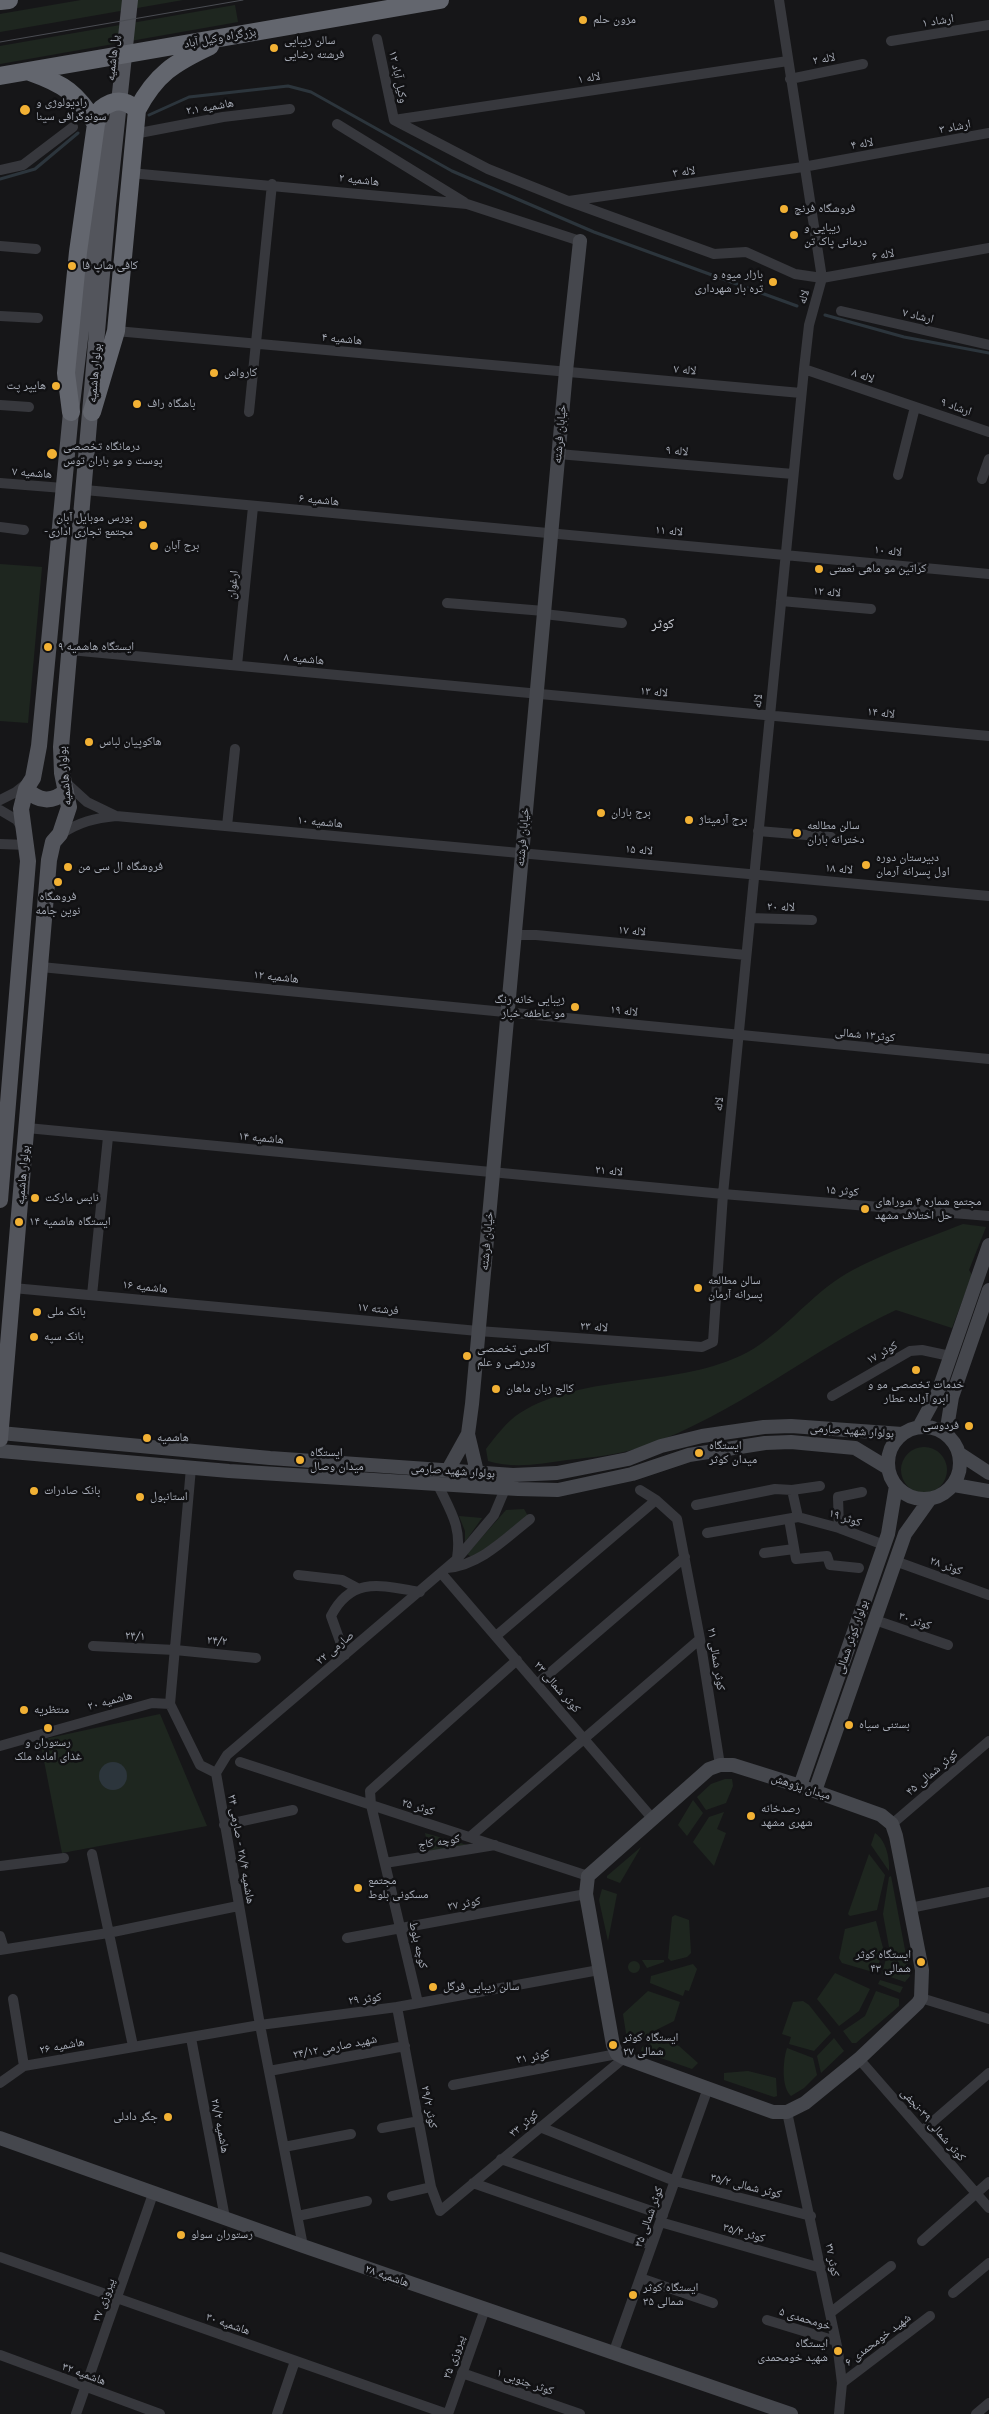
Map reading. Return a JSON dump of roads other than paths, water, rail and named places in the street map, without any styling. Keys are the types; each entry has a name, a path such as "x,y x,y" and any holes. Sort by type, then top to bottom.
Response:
{"highway":[{"name":"بزرگراه وکیل آباد","path":"0,76 440,0"},
{"path":"92,412 116,331 137,110 147,91 163,73 178,61 235,36"},
{"path":"27,72 53,80 73,92 96,124"},
{"path":"71,412 66,373 78,252 96,124 101,109 115,101 131,104 137,110"}],"main road":[{"name":"پل هاشمیه","path":"102,205 119,0"},
{"name":"پل هاشمیه","path":"102,205 130,0"},
{"name":"بولوار هاشمیه","path":"0,1200 23,932 26,838 21,809 39,746 71,412 102,205"},
{"name":"بولوار هاشمیه","path":"0,1439 49,860 53,842 60,834 68,807 64,786 61,747 92,412 102,205"},
{"path":"29,784 33,796 50,800 59,798 64,786"},
{"path":"11,1070 32,1072"}],"street":[{"name":"لاله","path":"708,1346 712,1342 723,1194 801,393 809,325 822,278 803,168 779,0"},
{"name":"ارشاد ۱","path":"891,41 989,25"},
{"name":"۱۲ وکیل آباد","path":"377,39 394,120"},
{"name":"لاله ۱","path":"394,120 788,61"},
{"name":"لاله ۲","path":"790,78 863,64"},
{"name":"هاشمیه ۲.۱","path":"134,134 223,117 290,108"},
{"name":"لاله ۶","path":"394,120 488,169 568,201 714,254 746,252 794,274 822,278 989,248"},
{"path":"337,124 467,204"},
{"path":"0,170 23,165 73,127"},
{"name":"ارشاد ۳","path":"925,145 989,133"},
{"name":"لاله ۴","path":"803,168 925,145"},
{"name":"لاله ۳","path":"568,201 803,168"},
{"name":"هاشمیه ۲","path":"130,172 467,204 580,242"},
{"path":"250,412 272,184"},
{"name":"خیابان فرشته","path":"477,1472 468,1434 558,454 580,242"},
{"path":"0,246 36,249"},
{"name":"ارشاد ۷","path":"841,311 989,345"},
{"path":"0,316 38,318"},
{"name":"هاشمیه ۴","path":"116,331 566,371"},
{"name":"لاله ۸","path":"804,369 915,407"},
{"name":"لاله ۷","path":"566,371 801,393"},
{"path":"0,405 29,407"},
{"path":"898,474 915,407"},
{"name":"ارشاد ۹","path":"915,407 989,432"},
{"name":"لاله ۹","path":"558,454 793,474"},
{"path":"982,479 989,459"},
{"name":"هاشمیه ۷","path":"0,483 63,488"},
{"name":"هاشمیه ۶","path":"85,490 551,534"},
{"name":"ارغوان","path":"237,665 253,506"},
{"path":"0,528 24,530"},
{"name":"لاله ۱۱","path":"551,534 786,554"},
{"name":"لاله ۱۰","path":"786,554 989,574"},
{"name":"لاله ۱۲","path":"781,601 870,609"},
{"path":"447,603 622,623"},
{"name":"هاشمیه ۸","path":"70,650 536,693"},
{"name":"لاله ۱۳","path":"536,693 770,715"},
{"name":"لاله ۱۴","path":"770,715 989,736"},
{"path":"227,826 235,749"},
{"path":"0,800 29,784"},
{"path":"64,786 87,802 116,816"},
{"path":"0,810 17,820 26,838 0,844"},
{"path":"60,834 77,824 96,818 116,816"},
{"name":"هاشمیه ۱۰","path":"116,816 522,852"},
{"path":"758,831 831,837"},
{"name":"لاله ۱۵","path":"522,852 754,874"},
{"name":"لاله ۱۸","path":"754,874 989,896"},
{"name":"لاله ۲۰","path":"750,918 812,920"},
{"name":"لاله ۱۷","path":"515,935 536,935 746,955"},
{"name":"هاشمیه ۱۲","path":"41,967 507,1012"},
{"name":"لاله ۱۹","path":"507,1012 738,1035"},
{"name":"کوثر۱۳ شمالی","path":"738,1035 989,1059"},
{"name":"هاشمیه ۱۴","path":"27,1128 493,1173"},
{"path":"92,1295 108,1137"},
{"name":"لاله ۲۱","path":"493,1173 723,1194"},
{"name":"کوثر ۱۵","path":"723,1194 989,1216"},
{"path":"919,1427 938,1392 989,1245"},
{"name":"هاشمیه ۱۶","path":"13,1288 275,1313"},
{"path":"946,1434 952,1397 989,1290"},
{"name":"فرشته ۱۷","path":"275,1313 478,1331"},
{"name":"لاله ۲۳","path":"478,1331 708,1346"},
{"name":"کوثر ۱۷","path":"832,1396 910,1351 922,1350 950,1356"},
{"name":"بولوار شهید صارمی","path":"0,1433 270,1458 513,1475 557,1474 628,1458 660,1446 702,1436 764,1427 791,1426 902,1434"},
{"path":"919,1427 929,1427 946,1434 955,1443 960,1454 961,1466 954,1485 947,1492 930,1499 911,1497 896,1486 888,1468 890,1449 902,1434 919,1427"},
{"name":"خیابان فرشته","path":"448,1470 468,1434"},
{"name":"بولوار شهید صارمی","path":"0,1451 190,1468 504,1489 558,1490 632,1474 689,1455 765,1443 791,1442 855,1448 888,1468"},
{"path":"960,1454 989,1473"},
{"path":"268,1473 270,1458"},
{"path":"190,1468 170,1704 200,1765 216,1773"},
{"path":"438,1485 458,1528 460,1541 457,1559"},
{"path":"954,1485 989,1491"},
{"path":"696,1505 775,1489 792,1490 820,1486"},
{"name":"بولوار کوثر شمالی","path":"800,1786 888,1534 896,1486"},
{"name":"صارمی ۲۲","path":"216,1773 227,1755 457,1559 494,1515 504,1489"},
{"name":"کوثر شمالی ۲۱","path":"640,1490 656,1500 677,1519 700,1639 720,1765"},
{"path":"792,1490 796,1559 827,1556 830,1565 859,1568"},
{"path":"839,1528 838,1497 862,1492"},
{"name":"بولوار کوثر شمالی","path":"815,1791 905,1534 930,1499"},
{"path":"496,1636 656,1500"},
{"path":"707,1533 793,1518"},
{"name":"کوثر ۱۹","path":"793,1518 839,1528 884,1545"},
{"path":"444,1571 461,1567 487,1553 530,1519"},
{"path":"764,1553 794,1549"},
{"path":"537,1684 685,1557"},
{"name":"کوثر ۲۸","path":"895,1562 989,1595"},
{"name":"کوثر شمالی ۲۳","path":"444,1571 496,1636 652,1818"},
{"path":"298,1575 342,1580 356,1588"},
{"path":"346,1655 331,1616 338,1604 356,1588 368,1586 420,1592"},
{"name":"کوثر ۳۰","path":"875,1620 948,1645"},
{"path":"471,1836 700,1639"},
{"name":"۲۴/۱","path":"93,1646 175,1650"},
{"name":"۲۴/۲","path":"175,1650 256,1658"},
{"path":"371,1806 372,1787 517,1660"},
{"name":"هاشمیه ۲۰","path":"0,1746 152,1703 170,1704"},
{"name":"کوثر شمالی ۴۵","path":"892,1824 989,1741"},
{"name":"کوثر ۲۵","path":"240,1762 371,1806 471,1836 588,1876"},
{"path":"720,1765 710,1769 588,1876 586,1894 613,2044 620,2056 773,2112 787,2112 805,2103 859,2059 905,2017 921,1998 922,1970 892,1824"},
{"name":"میدان پژوهش","path":"720,1765 733,1765 815,1791 881,1815 892,1824"},
{"name":"هاشمیه ۲۸/۴ - صارمی ۲۴","path":"216,1773 238,1906 303,2246"},
{"name":"کوچه بلوط","path":"371,1806 418,2003"},
{"path":"224,1825 293,1810"},
{"name":"کوچه کاج","path":"385,1863 498,1845"},
{"path":"92,1854 133,2046"},
{"path":"0,1866 64,1858"},
{"path":"910,1908 989,1892"},
{"name":"کوثر ۲۷","path":"347,1938 586,1894"},
{"path":"0,1936 2,1950 108,1933 238,1906"},
{"name":"کوثر ۲۹","path":"133,2046 191,2038 260,2025 397,2007 599,1970"},
{"path":"921,1998 989,2019"},
{"path":"13,1999 24,2066"},
{"name":"کوثر ۲۹/۲","path":"397,2007 431,2187 440,2211"},
{"name":"هاشمیه ۲۸/۲","path":"191,2038 225,2218"},
{"name":"هاشمیه ۲۶","path":"0,2083 24,2066 133,2046"},
{"name":"شهید صارمی ۲۴/۱۲","path":"269,2072 405,2046"},
{"name":"کوثر ۳۱","path":"453,2085 620,2056"},
{"name":"کوثر ۳۳","path":"440,2211 540,2127 620,2056"},
{"name":"کوثر شمالی ۳۹-نجفی","path":"859,2059 989,2208"},
{"path":"922,2131 989,2073"},
{"name":"کوثر شمالی ۳۵","path":"613,2354 708,2088"},
{"name":"کوثر ۳۷","path":"787,2112 811,2216 836,2341 842,2383 839,2414"},
{"path":"382,2128 419,2121"},
{"name":"کوثر شمالی ۳۵/۲","path":"540,2127 675,2181 811,2216"},
{"path":"284,2147 351,2134"},
{"name":"هاشمیه ۲۸","path":"0,2138 153,2194 775,2411 791,2414"},
{"name":"کوثر ۳۵/۴","path":"501,2160 661,2218 821,2268"},
{"path":"922,2241 989,2182"},
{"path":"473,2183 652,2245"},
{"path":"392,2196 431,2187"},
{"name":"پیروزی ۳۷","path":"76,2414 153,2194"},
{"path":"298,2216 367,2201"},
{"name":"هاشمیه ۳۰","path":"0,2257 448,2414"},
{"path":"952,2293 989,2263"},
{"path":"830,2313 891,2266"},
{"path":"640,2278 713,2303"},
{"name":"پیروزی ۳۵","path":"448,2414 485,2309"},
{"name":"شهید خومحمدی ۶","path":"842,2383 930,2316"},
{"name":"خومحمدی ۵","path":"767,2320 836,2341"},
{"name":"هاشمیه ۳۲","path":"0,2355 85,2388 160,2414"},
{"path":"277,2414 295,2361"},
{"name":"کوثر جنوبی ۱","path":"462,2373 580,2414"},
{"path":"976,2414 989,2403"}],"waterway":[{"path":"149,115 189,97 288,86 311,92 452,171 594,232 797,306"},
{"path":"0,179 35,169 78,133"},
{"path":"825,315 904,337 989,353"}],"tram line":[{"path":"0,42 243,0"}],"place":[{"name":"مزون حلم","path":"583,20"},
{"name":"سالن زیبایی فرشته رضایی","path":"274,48"},
{"name":"رادیولوژی و سونوگرافی سینا","path":"25,110"},
{"name":"فروشگاه فرنچ","path":"784,209"},
{"name":"زیبایی و درمانی پاک تن","path":"794,235"},
{"name":"کافی شاپ فا","path":"72,266"},
{"name":"بازار میوه و تره بار شهرداری","path":"773,282"},
{"name":"کارواش","path":"214,373"},
{"name":"هایپر پت","path":"56,386"},
{"name":"باشگاه راف","path":"137,404"},
{"name":"درمانگاه تخصصی پوست و مو باران توس","path":"52,454"},
{"name":"بورس موبایل آبان -مجتمع تجاری اداری","path":"143,525"},
{"name":"برج آبان","path":"154,546"},
{"name":"کراتین مو ماهی نعمتی","path":"819,569"},
{"name":"ایستگاه هاشمیه ۹","path":"48,647"},
{"name":"هاکوپیان لباس","path":"89,742"},
{"name":"برج باران","path":"601,813"},
{"name":"برج آرمیتاژ","path":"689,820"},
{"name":"سالن مطالعه دخترانه باران","path":"797,833"},
{"name":"دبیرستان دوره اول پسرانه آرمان","path":"866,865"},
{"name":"فروشگاه ال سی من","path":"68,867"},
{"name":"فروشگاه نوین جامه","path":"58,882"},
{"name":"زیبایی خانه رنگ مو عاطفه خباز","path":"575,1007"},
{"name":"نایس مارکت","path":"35,1198"},
{"name":"مجتمع شماره ۴ شوراهای حل اختلاف مشهد","path":"865,1209"},
{"name":"ایستگاه هاشمیه ۱۴","path":"19,1222"},
{"name":"سالن مطالعه پسرانه آرمان","path":"698,1288"},
{"name":"بانک ملی","path":"37,1312"},
{"name":"بانک سپه","path":"34,1337"},
{"name":"آکادمی تخصصی ورزشی و علم","path":"467,1356"},
{"name":"خدمات تخصصی مو و ابرو آزاده عطار","path":"916,1370"},
{"name":"کالج زبان ماهان","path":"496,1389"},
{"name":"فردوسی","path":"969,1426"},
{"name":"هاشمیه","path":"147,1438"},
{"name":"ایستگاه میدان کوثر","path":"699,1453"},
{"name":"ایستگاه میدان وصال","path":"300,1460"},
{"name":"بانک صادرات","path":"34,1491"},
{"name":"استانبول","path":"140,1497"},
{"name":"منتظریه","path":"24,1710"},
{"name":"بستنی سیاه","path":"849,1725"},
{"name":"رستوران و غذای اماده ملک","path":"48,1728"},
{"name":"رصدخانه شهری مشهد","path":"751,1816"},
{"name":"مجتمع مسکونی بلوط","path":"358,1888"},
{"name":"ایستگاه کوثر شمالی ۴۳","path":"921,1962"},
{"name":"سالن زیبایی فرگل","path":"433,1987"},
{"name":"ایستگاه کوثر شمالی ۲۷","path":"613,2045"},
{"name":"جگر دادلی","path":"168,2117"},
{"name":"رستوران سولو","path":"181,2235"},
{"name":"ایستگاه کوثر شمالی ۳۵","path":"633,2295"},
{"name":"ایستگاه شهید خومحمدی","path":"838,2351"}],"district":[{"name":"کوثر","path":"663,624"}]}
